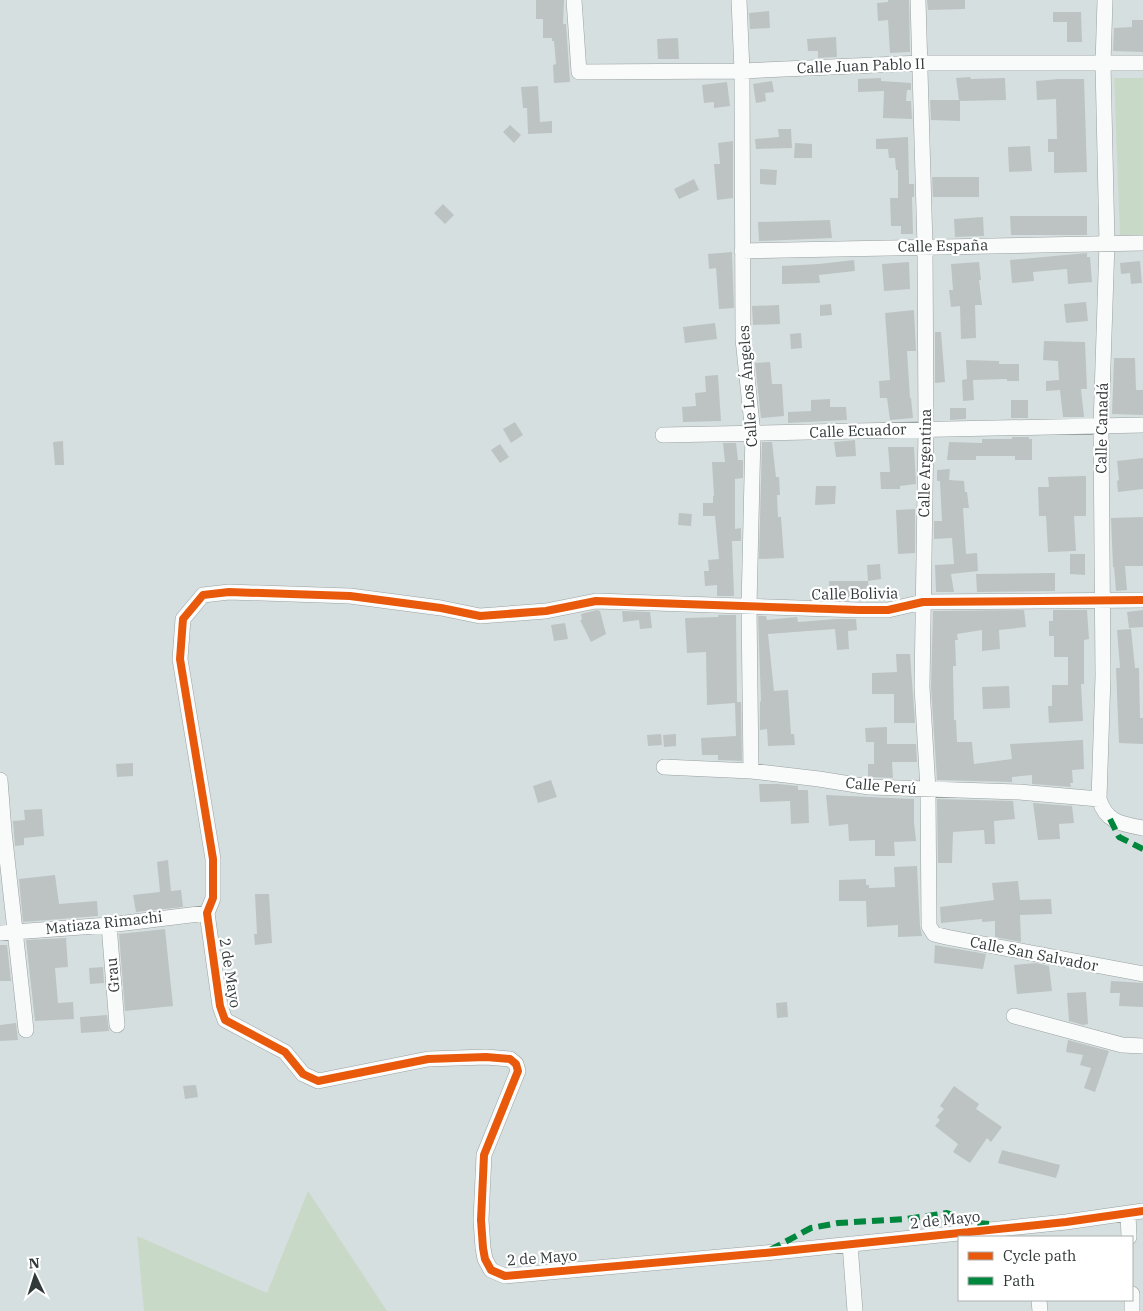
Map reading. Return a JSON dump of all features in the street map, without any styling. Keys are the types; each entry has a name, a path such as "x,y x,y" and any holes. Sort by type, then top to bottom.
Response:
{"street":[{"name":"Calle Juan Pablo II","path":"574,0 579,72 742,71 920,63 1143,63"},
{"name":"Calle Los Ángeles","path":"739,0 742,71 743,339 753,434 749,607 751,772"},
{"name":"Calle Argentina","path":"918,0 925,246 926,429 922,687 928,790 929,926"},
{"name":"Calle Canadá","path":"1099,799 1103,676 1102,426 1107,243 1103,64 1105,0"},
{"name":"Calle España","path":"742,251 925,246 1143,244"},
{"name":"Calle Ecuador","path":"663,435 1143,425"},
{"name":"Calle Bolivia","path":"207,913 213,898 213,859 180,659 183,619 203,595 229,592 350,596 441,608 480,616 546,611 596,600 749,607 888,610 923,602 1143,600"},
{"name":"Calle Perú","path":"664,767 751,772 819,779 869,787 1019,792 1099,799"},
{"path":"0,780 7,932 26,1030"},
{"path":"1099,799 1102,810 1110,818 1143,828"},
{"name":"Matiaza Rimachi","path":"7,932 109,925 207,913"},
{"name":"2 de Mayo","path":"207,913 220,1006 225,1020 285,1052 303,1074 309,1078 318,1081 428,1059 486,1057 510,1059 516,1064 518,1071 484,1154 481,1220 483,1248 485,1259 491,1270 498,1274 505,1276 850,1244 958,1236"},
{"name":"Grau","path":"109,925 117,1025"},
{"name":"Calle San Salvador","path":"929,926 934,934 946,938 1143,974"},
{"path":"1014,1016 1122,1045 1143,1046"},
{"path":"1129,1236 1136,1212"},
{"name":"2 de Mayo","path":"964,1236 1035,1231 1136,1212"},
{"path":"850,1244 855,1311"}],"green space":[{"path":"1114,78 1143,78 1143,235 1120,235"},
{"path":"308,1191 387,1311 144,1311 137,1236 267,1293"}],"building":[{"path":"536,0 564,0 563,24 566,24 570,82 554,83 553,65 556,64 554,41 552,41 552,38 543,38 543,19 536,19"},
{"path":"888,0 909,0 910,52 890,53 888,20 878,21 877,3 888,2"},
{"path":"927,0 965,0 965,9 928,10"},
{"path":"769,11 770,28 750,29 749,13"},
{"path":"1053,12 1081,12 1082,42 1067,42 1067,22 1053,22"},
{"path":"1132,20 1143,20 1143,52 1113,51 1114,28 1132,27"},
{"path":"836,37 837,57 818,58 818,51 808,51 807,39"},
{"path":"678,38 679,59 658,59 657,39"},
{"path":"970,77 971,79 1005,78 1006,100 960,101 960,121 931,120 930,100 959,100 956,78"},
{"path":"881,78 881,81 911,83 911,90 907,90 906,101 911,101 912,119 883,118 884,91 858,92 858,79"},
{"path":"1084,79 1087,172 1054,173 1054,152 1048,152 1048,139 1057,139 1056,99 1037,100 1036,81"},
{"path":"772,81 774,92 765,93 766,101 756,103 753,84"},
{"path":"727,82 730,106 714,108 714,102 704,103 702,85"},
{"path":"538,86 540,122 552,121 552,133 528,134 527,108 523,108 521,87"},
{"path":"510,125 521,135 514,143 503,132"},
{"path":"778,129 791,129 792,148 756,149 755,139 779,137"},
{"path":"908,137 909,184 914,184 914,197 912,197 913,234 901,234 901,226 891,226 890,198 898,198 898,170 896,170 895,158 889,158 888,149 876,149 876,139"},
{"path":"733,141 733,198 717,200 714,164 720,164 718,143"},
{"path":"795,143 812,144 812,158 794,158"},
{"path":"1030,146 1032,171 1009,172 1008,147"},
{"path":"760,169 777,170 776,185 760,184"},
{"path":"932,177 979,177 979,197 933,197"},
{"path":"694,179 699,190 679,199 674,189"},
{"path":"443,204 454,215 445,224 434,213"},
{"path":"1010,216 1087,216 1087,235 1011,235"},
{"path":"983,217 984,236 955,237 954,219"},
{"path":"830,220 832,238 759,241 758,222"},
{"path":"732,252 734,308 719,309 716,268 709,269 708,254"},
{"path":"1087,253 1087,257 1090,257 1092,282 1068,284 1067,269 1033,272 1034,281 1012,283 1010,260"},
{"path":"854,260 855,271 819,275 820,283 782,284 782,266"},
{"path":"1140,261 1142,283 1131,284 1130,273 1121,274 1120,263"},
{"path":"909,262 910,289 884,291 882,264"},
{"path":"979,262 982,305 975,305 976,338 961,339 960,306 951,307 949,290 953,290 951,264"},
{"path":"1086,302 1088,321 1066,323 1064,304"},
{"path":"831,304 832,315 820,316 820,305"},
{"path":"779,305 780,324 753,325 752,306"},
{"path":"914,310 916,351 907,351 913,418 890,420 887,398 880,398 879,381 890,380 885,313"},
{"path":"715,323 717,339 685,343 683,327"},
{"path":"935,332 941,332 945,382 935,383"},
{"path":"801,333 802,348 791,349 790,334"},
{"path":"1044,341 1085,342 1087,389 1081,389 1084,417 1063,417 1060,390 1046,391 1046,381 1059,380 1058,361 1043,360"},
{"path":"1114,358 1135,358 1136,390 1143,390 1143,415 1112,414"},
{"path":"966,360 999,361 999,364 1019,364 1019,381 1007,381 1007,379 973,380 974,400 963,401 962,380 967,379"},
{"path":"770,362 772,384 782,384 784,416 761,418 755,363"},
{"path":"718,375 721,421 683,422 682,407 696,406 695,393 706,392 705,376"},
{"path":"830,399 830,407 846,407 847,420 788,423 788,412 811,411 811,400"},
{"path":"1011,400 1028,400 1028,418 1011,418"},
{"path":"950,408 966,408 966,419 950,420"},
{"path":"515,422 523,435 511,443 503,429"},
{"path":"1012,437 1029,437 1029,439 1032,439 1032,460 1015,460 1015,456 976,456 976,460 947,460 949,442 982,443 982,439 1012,439"},
{"path":"855,440 856,456 836,457 834,442"},
{"path":"63,441 64,465 55,465 53,442"},
{"path":"762,442 772,442 776,477 779,477 780,495 777,495 778,517 781,517 784,558 759,559"},
{"path":"723,443 736,443 738,460 743,460 743,478 735,479 735,529 741,528 741,541 732,541 734,596 717,596 717,585 705,586 704,571 709,571 708,560 719,559 715,516 703,516 703,503 713,503 712,462 725,462"},
{"path":"500,444 509,457 500,463 491,450"},
{"path":"888,447 914,447 916,484 900,486 900,489 881,489 880,472 890,472"},
{"path":"1143,458 1143,489 1118,492 1117,461"},
{"path":"950,469 949,480 964,481 969,508 963,508 966,554 977,553 978,571 951,574 954,592 936,592 935,565 954,564 952,538 934,539 934,521 942,521 940,481 937,481 937,470"},
{"path":"1086,476 1086,516 1074,516 1076,551 1048,552 1046,516 1039,516 1038,487 1049,487 1048,477"},
{"path":"816,486 836,486 835,504 815,505"},
{"path":"915,509 915,553 898,554 896,510"},
{"path":"679,513 692,514 691,526 678,525"},
{"path":"1143,517 1143,566 1125,566 1127,590 1116,591 1111,518"},
{"path":"1070,554 1085,554 1085,575 1070,574"},
{"path":"880,564 881,579 868,581 867,565"},
{"path":"1055,573 1055,591 977,592 976,574"},
{"path":"829,581 868,581 870,597 829,599"},
{"path":"1024,610 1026,627 999,630 1000,649 982,651 982,630 957,634 958,640 955,640 956,666 953,666 954,720 956,720 957,742 972,742 974,764 1012,759 1010,744 1083,740 1084,769 1072,770 1073,783 1070,783 1071,787 1032,784 1032,775 1012,777 1012,782 937,780 931,687 933,611"},
{"path":"1053,610 1087,610 1089,639 1084,640 1084,684 1081,684 1083,721 1049,723 1048,706 1052,706 1052,685 1068,685 1068,657 1054,657 1054,636 1049,636 1049,621 1053,621"},
{"path":"1143,610 1143,627 1129,628 1127,612"},
{"path":"600,611 606,634 591,642 580,620 582,620 581,614"},
{"path":"622,611 650,612 652,628 640,629 639,620 623,622"},
{"path":"718,615 736,615 737,702 741,702 742,761 718,760 718,755 702,755 701,738 736,736 735,703 707,705 706,652 687,653 685,618 718,617"},
{"path":"758,616 766,616 767,620 797,617 798,622 856,619 857,630 848,631 849,649 837,650 835,629 768,634 774,691 788,690 791,734 794,734 795,745 768,746 767,729 760,730 761,701"},
{"path":"565,623 568,639 554,641 551,625"},
{"path":"1131,629 1135,668 1139,668 1140,718 1143,718 1143,744 1119,743 1116,668 1120,668 1117,630"},
{"path":"896,654 910,654 915,723 894,723 894,694 872,694 872,673 897,672"},
{"path":"1009,686 1010,708 983,709 982,687"},
{"path":"887,727 887,744 916,744 917,762 892,762 893,778 868,777 868,764 874,764 874,742 866,742 865,728"},
{"path":"661,734 662,745 648,746 647,735"},
{"path":"676,734 676,746 664,747 663,735"},
{"path":"133,763 133,776 117,777 116,764"},
{"path":"551,780 557,797 538,803 533,786"},
{"path":"759,784 798,786 798,790 808,790 809,823 791,824 790,801 760,802"},
{"path":"826,795 914,799 916,841 894,842 895,856 875,856 875,840 849,841 848,824 829,826"},
{"path":"937,799 1013,801 1015,819 994,821 995,844 985,844 984,830 953,832 952,863 938,863"},
{"path":"1033,803 1072,806 1074,823 1059,824 1060,839 1038,840"},
{"path":"42,809 44,836 24,838 24,845 15,846 13,821 25,820 24,810"},
{"path":"168,860 171,891 181,890 183,907 136,912 133,895 160,892 157,862"},
{"path":"917,866 922,936 898,937 898,925 867,927 866,901 839,901 839,880 866,879 866,885 869,885 869,888 895,887 894,867"},
{"path":"55,875 59,904 97,901 98,916 23,922 19,879"},
{"path":"1018,881 1020,900 1051,899 1052,914 1020,915 1021,942 995,937 995,921 982,922 982,919 941,923 940,907 994,900 992,883"},
{"path":"255,894 269,894 272,943 255,945 254,934 257,934"},
{"path":"165,929 173,1006 125,1011 119,934"},
{"path":"66,938 68,967 55,968 58,1003 73,1002 74,1019 35,1021 26,940"},
{"path":"0,945 7,945 11,981 0,981"},
{"path":"935,945 986,954 983,969 934,963"},
{"path":"1036,963 1049,966 1052,991 1017,994 1014,965"},
{"path":"103,967 104,983 90,984 89,968"},
{"path":"1111,981 1143,983 1143,1007 1119,1006 1120,993 1110,993"},
{"path":"1086,992 1088,1024 1083,1025 1069,1021 1067,993"},
{"path":"787,1002 788,1017 777,1018 776,1003"},
{"path":"107,1015 109,1031 81,1033 80,1017"},
{"path":"16,1023 18,1040 0,1041 0,1025"},
{"path":"1068,1040 1109,1051 1095,1092 1084,1088 1091,1068 1080,1065 1083,1055 1066,1052"},
{"path":"196,1085 198,1097 185,1099 183,1086"},
{"path":"954,1086 979,1104 976,1109 1002,1127 991,1142 987,1138 970,1163 953,1152 958,1144 935,1126 940,1120 937,1117 944,1109 940,1106"},
{"path":"1002,1150 1060,1165 1056,1178 998,1163"}],"marked path":[{"path":"1110,819 1119,837 1143,849"},
{"path":"770,1250 811,1228 838,1223 906,1219 947,1213 978,1223 989,1224"}],"cycle path":[{"path":"1143,600 923,602 888,610 596,601 546,611 480,616 441,608 350,596 229,592 203,595 183,619 180,659 213,859 213,898 207,913 220,1006 225,1020 285,1052 303,1074 318,1081 428,1059 486,1057 510,1059 516,1064 518,1071 484,1155 481,1220 485,1259 491,1270 505,1276 765,1253 1066,1222 1143,1211"}]}
